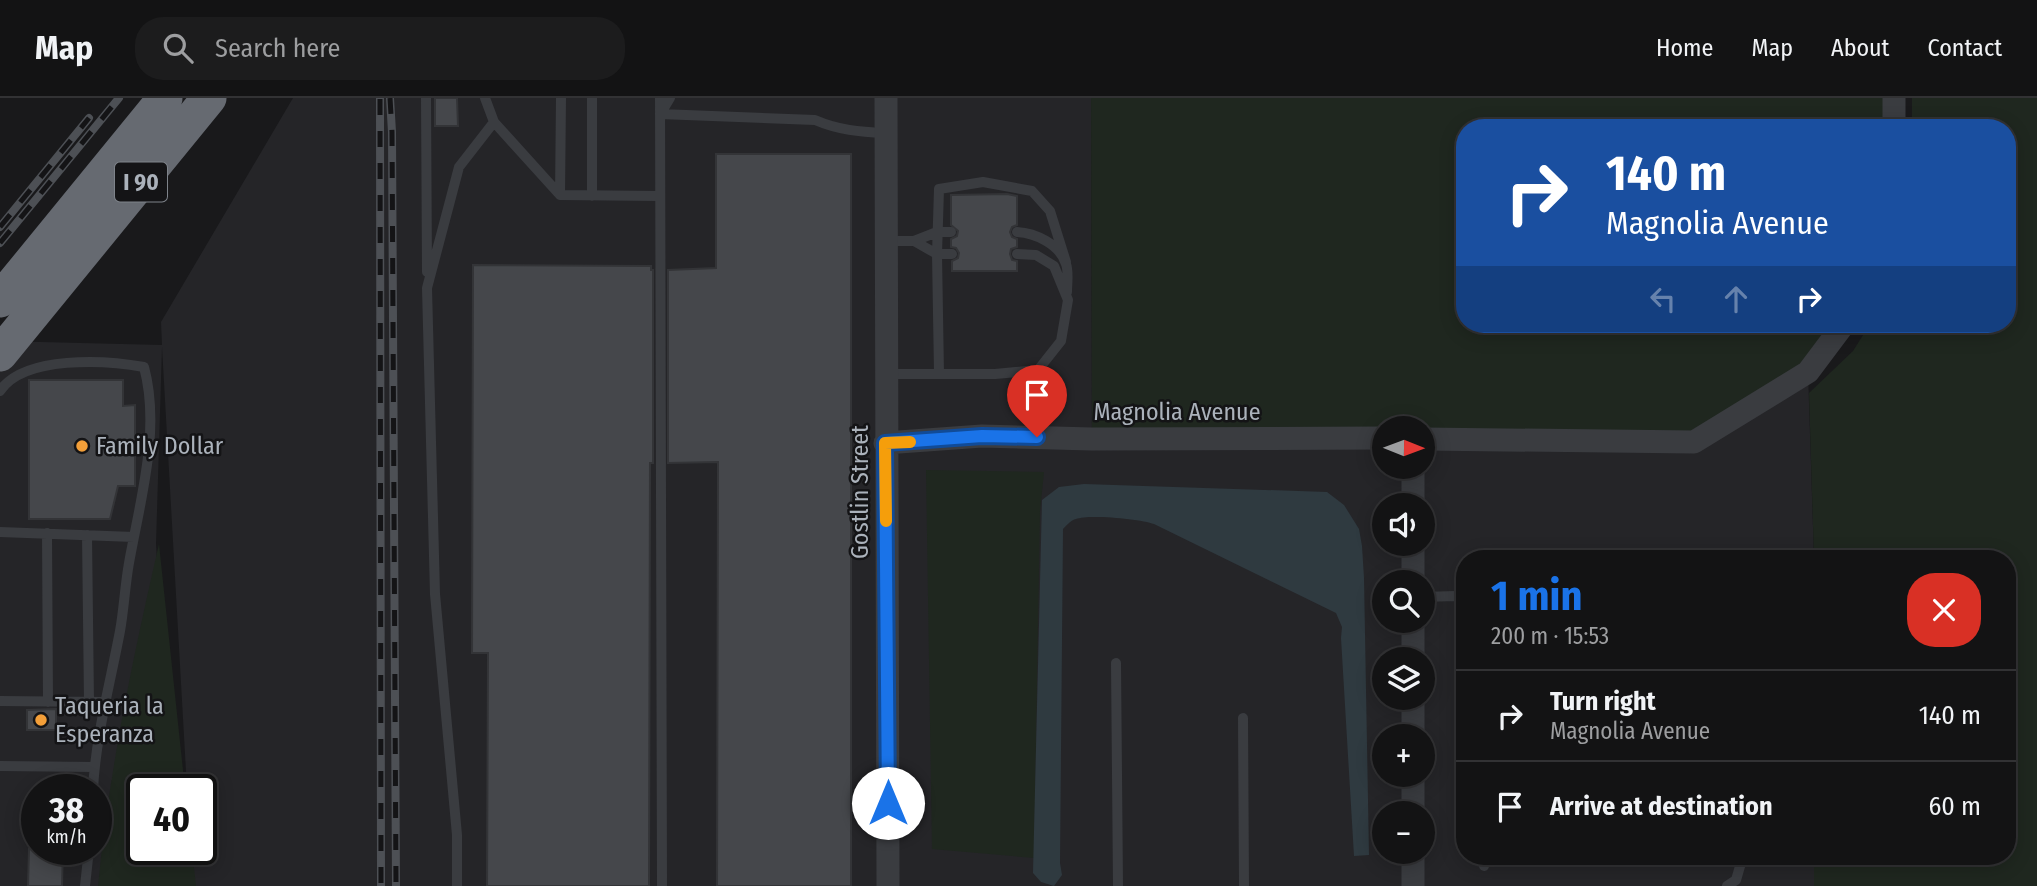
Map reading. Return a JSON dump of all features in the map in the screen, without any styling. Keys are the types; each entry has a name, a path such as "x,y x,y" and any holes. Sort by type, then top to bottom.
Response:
{"highway":[{"name":"I 90","path":"0,300 165,98"},
{"name":"I 90","path":"0,354 209,98"}],"street":[{"name":"Gostlin Street","path":"886,98 888,886"},
{"path":"1894,98 1894,119"},
{"path":"1435,439 1694,442 1808,372 1837,333"},
{"name":"Magnolia Avenue","path":"885,443 982,436 1092,439 1372,438"},
{"path":"1413,864 1413,886"}],"lane":[{"path":"426,98 427,288 435,594 457,835 457,886"},
{"path":"485,98 494,122 561,195 659,195"},
{"path":"561,98 561,195"},
{"path":"592,98 592,196"},
{"path":"660,98 662,886"},
{"path":"660,114 670,98"},
{"path":"660,114 815,120 829,127 854,132 886,133"},
{"path":"427,288 459,167 494,122"},
{"path":"886,374 995,374 1038,370 1060,341 1068,300 1066,262 1050,211 1032,191 983,182 939,189 939,373"},
{"path":"886,241 914,241 937,232 951,232"},
{"path":"1017,232 1029,233 1049,241 1066,262"},
{"path":"914,241 937,254 951,254"},
{"path":"1017,254 1036,255 1054,266 1068,300"},
{"path":"0,391 6,382 45,364 128,364 145,367 149,384 146,484 104,702 94,774"},
{"path":"0,532 134,537"},
{"path":"47,533 48,702"},
{"path":"88,535 89,702"},
{"path":"1435,597 1456,596"},
{"path":"1116,663 1118,886"},
{"path":"0,701 104,702"},
{"path":"1243,718 1244,886"},
{"path":"0,766 94,768"},
{"path":"85,886 87,865"},
{"path":"1727,886 1735,880 1740,865"}],"shaded area":[{"path":"293,98 1091,98 1092,438 1372,438 1372,480 1435,480 1435,437 1808,372 1814,550 1456,550 1456,865 1814,865 1814,886 193,886 191,865 217,865 217,774 186,774 162,347 156,544 170,774 126,774 126,865 157,865 176,886 0,886 0,341 162,345 161,322"},
{"path":"1091,98 1894,98 1894,119 1456,119 1456,333 1837,333 1808,372 1694,442 1435,430 1435,416 1372,416 1372,431 1092,439"},
{"path":"1912,98 2037,98 2037,886 1814,886 1814,865 2016,865 2016,550 1814,550 1809,393 1853,351 1864,333 2016,333 2016,119 1912,119"},
{"path":"926,470 1044,472 1040,511 1034,858 932,849"},
{"path":"1084,484 1327,492 1344,505 1359,529 1362,546 1369,855 1354,856 1342,627 1336,613 1154,524 1091,517 1074,520 1063,529 1062,875 1054,886 1041,882 1033,873 1042,500 1059,487"},
{"path":"159,544 183,774 126,774 126,865 194,865 196,886 98,886 100,865 112,865 112,782 140,629"}],"building":[{"path":"435,98 457,98 458,126 435,126"},
{"path":"716,154 851,154 851,886 717,886 718,462 668,463 668,270 716,268"},
{"path":"951,195 1017,196 1017,225 1012,227 1010,232 1012,237 1017,239 1017,247 1011,249 1010,254 1012,260 1017,261 1017,271 952,271 952,261 958,258 959,253 956,248 951,247 951,239 957,236 958,231 951,225"},
{"path":"473,265 651,266 653,270 649,886 487,886 488,653 472,653"},
{"name":"Family Dollar","path":"29,380 123,380 123,406 135,405 135,486 118,486 110,519 29,519"},
{"name":"Taqueria la Esperanza","path":"56,709 56,730 27,730 27,710"},
{"path":"29,865 63,865 62,886 28,886"}],"railway":[{"path":"0,243 119,98"},
{"path":"390,98 396,886"},
{"path":"380,99 381,886"},
{"path":"0,227 89,118"}],"slow traffic":[{"path":"886,521 885,443 910,442"}],"place":[{"name":"Family Dollar","path":"82,446"},
{"name":"Taqueria la Esperanza","path":"41,720"}],"route":[{"path":"888,803 885,443 982,436 1037,437"}]}
